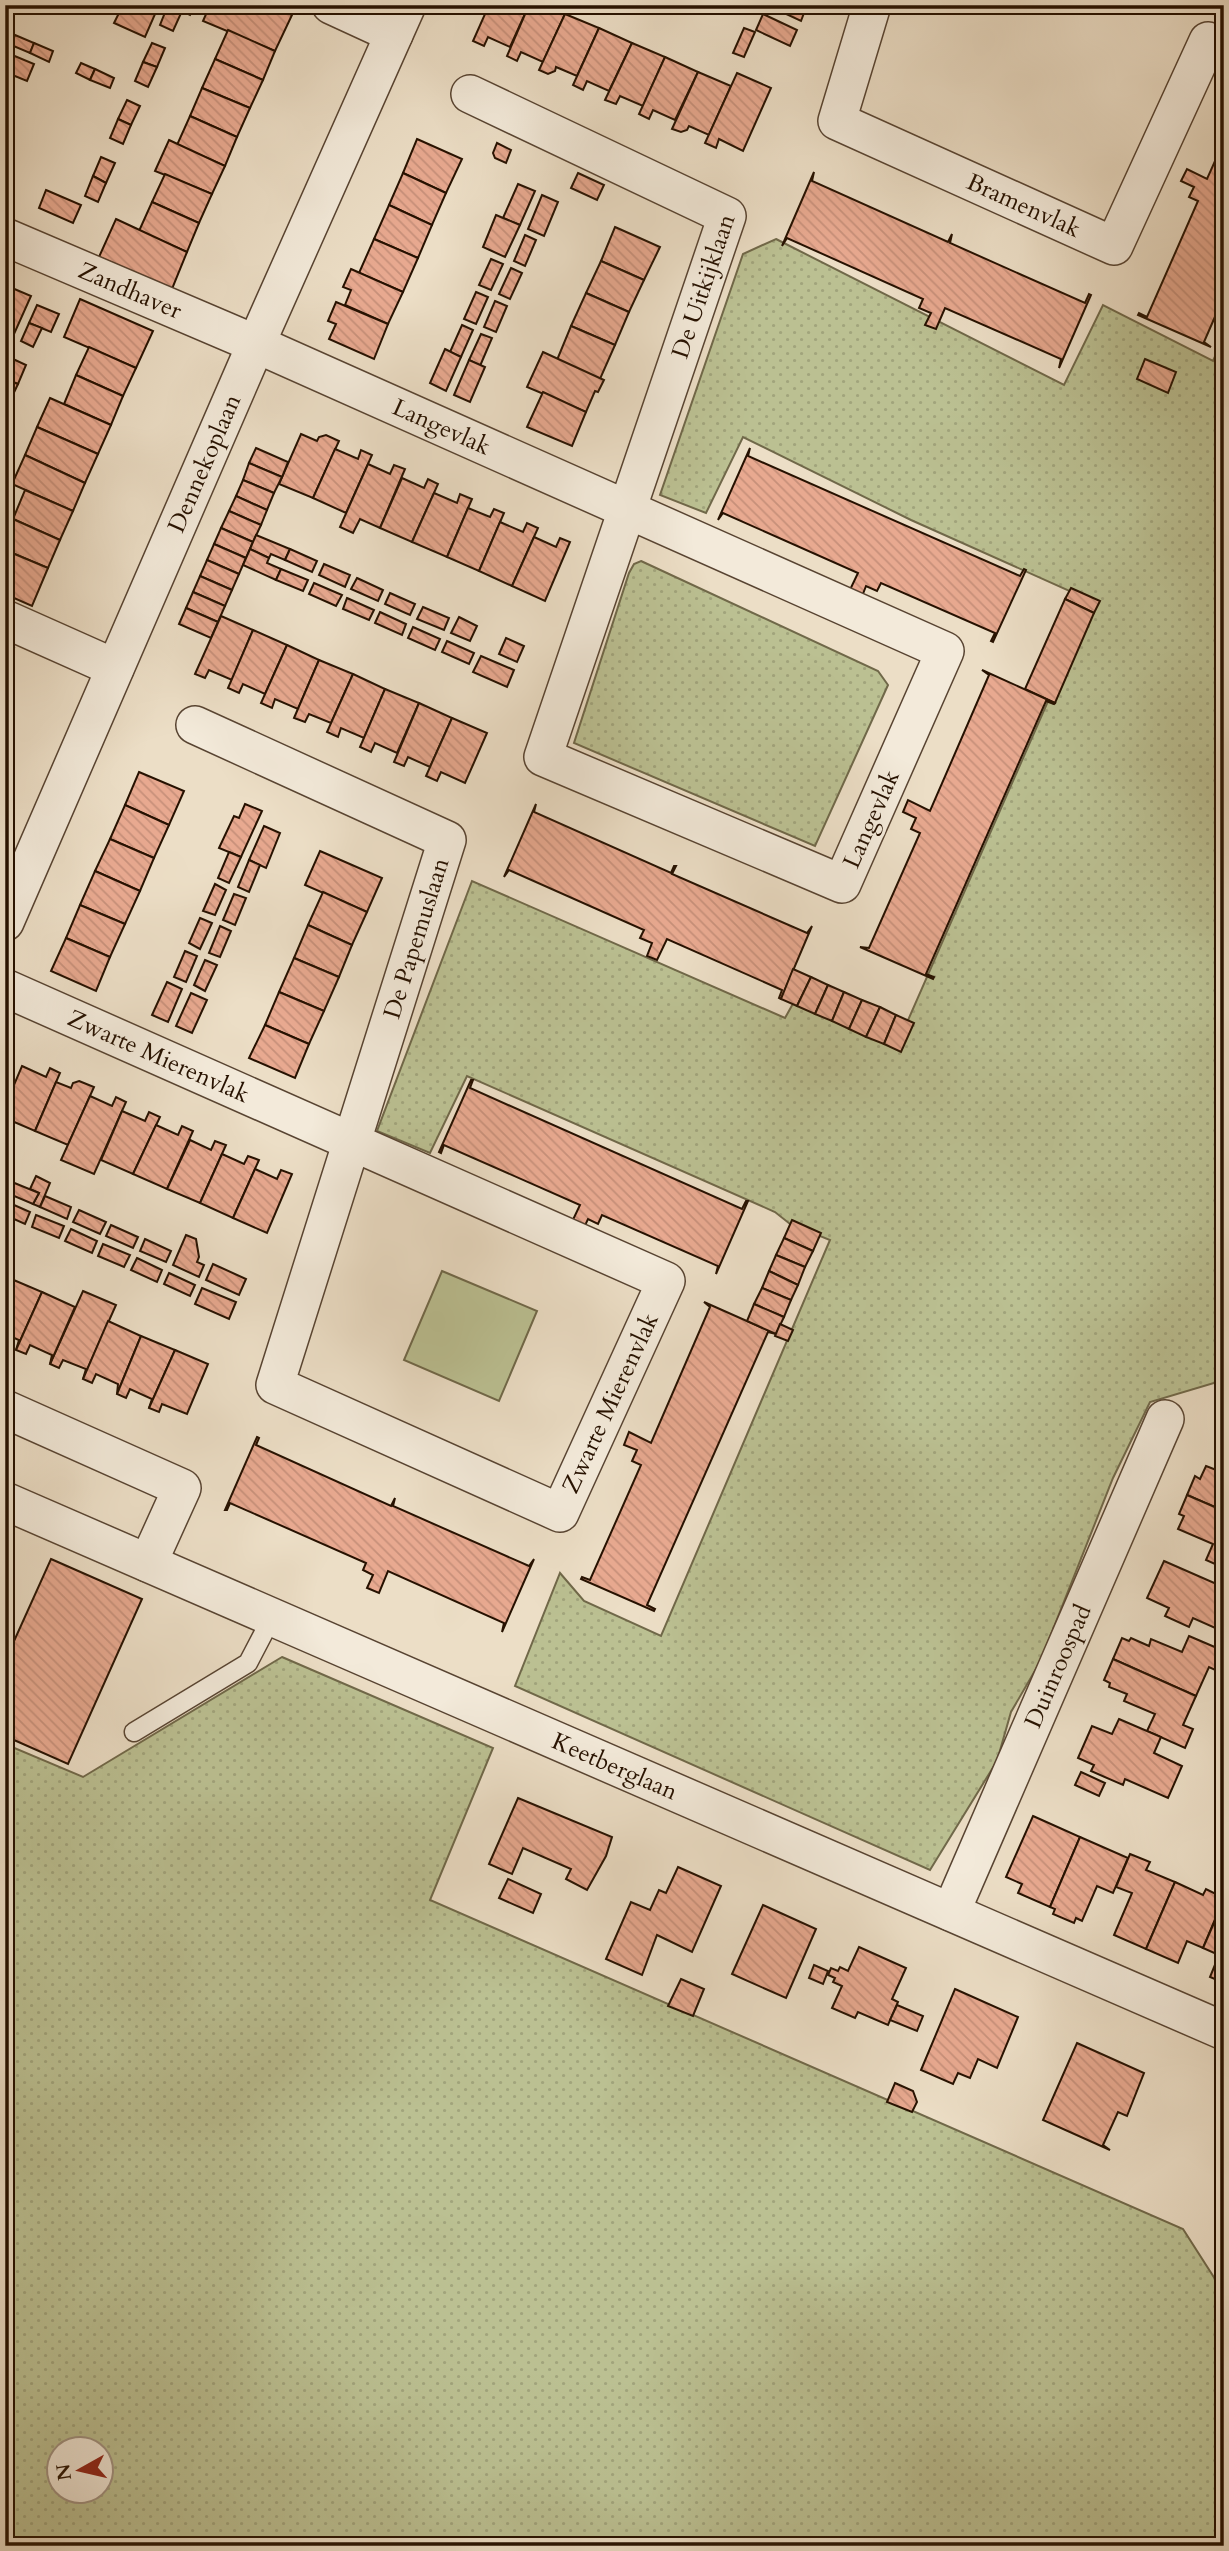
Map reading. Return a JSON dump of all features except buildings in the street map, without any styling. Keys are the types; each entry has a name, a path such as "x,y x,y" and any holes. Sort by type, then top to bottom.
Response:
{"street":[{"path":"331,5 400,20"},
{"name":"Bramenvlak","path":"872,5 837,121 1114,246 1208,41"},
{"name":"Dennekoplaan","path":"5,922 400,20"},
{"name":"De Uitkijklaan","path":"470,94 727,216 628,509"},
{"name":"Zandhaver","path":"5,237 256,344"},
{"name":"Langevlak","path":"256,344 628,509 945,651 842,884 543,757 628,509"},
{"path":"5,619 115,668"},
{"name":"De Papemuslaan","path":"195,725 447,840 351,1141"},
{"name":"Zwarte Mierenvlak","path":"5,988 351,1141 666,1281 560,1513 275,1384 351,1141"},
{"path":"5,1409 182,1488 148,1563"},
{"name":"Duinroospad","path":"951,1912 1165,1419"},
{"name":"Keetberglaan","path":"5,1501 1224,2031"}],"lane":[{"path":"134,1732 248,1663 272,1616"}],"green space":[{"path":"776,239 1064,385 1103,305 1213,361 1224,336 1224,1380 1150,1402 1113,1478 1040,1662 1011,1712 997,1761 930,1870 515,1686 560,1573 584,1601 661,1636 830,1240 790,1224 775,1212 467,1076 430,1153 377,1131 472,881 785,1018 795,1000 898,1043 1092,601 911,520 743,437 706,513 660,495 743,254"},
{"path":"641,561 878,671 888,685 815,846 574,743 629,573 634,564"},
{"path":"442,1271 537,1311 499,1401 404,1360"},
{"path":"282,1657 493,1748 430,1900 1183,2229 1224,2293 1224,2546 5,2546 5,1744 83,1777"}]}
